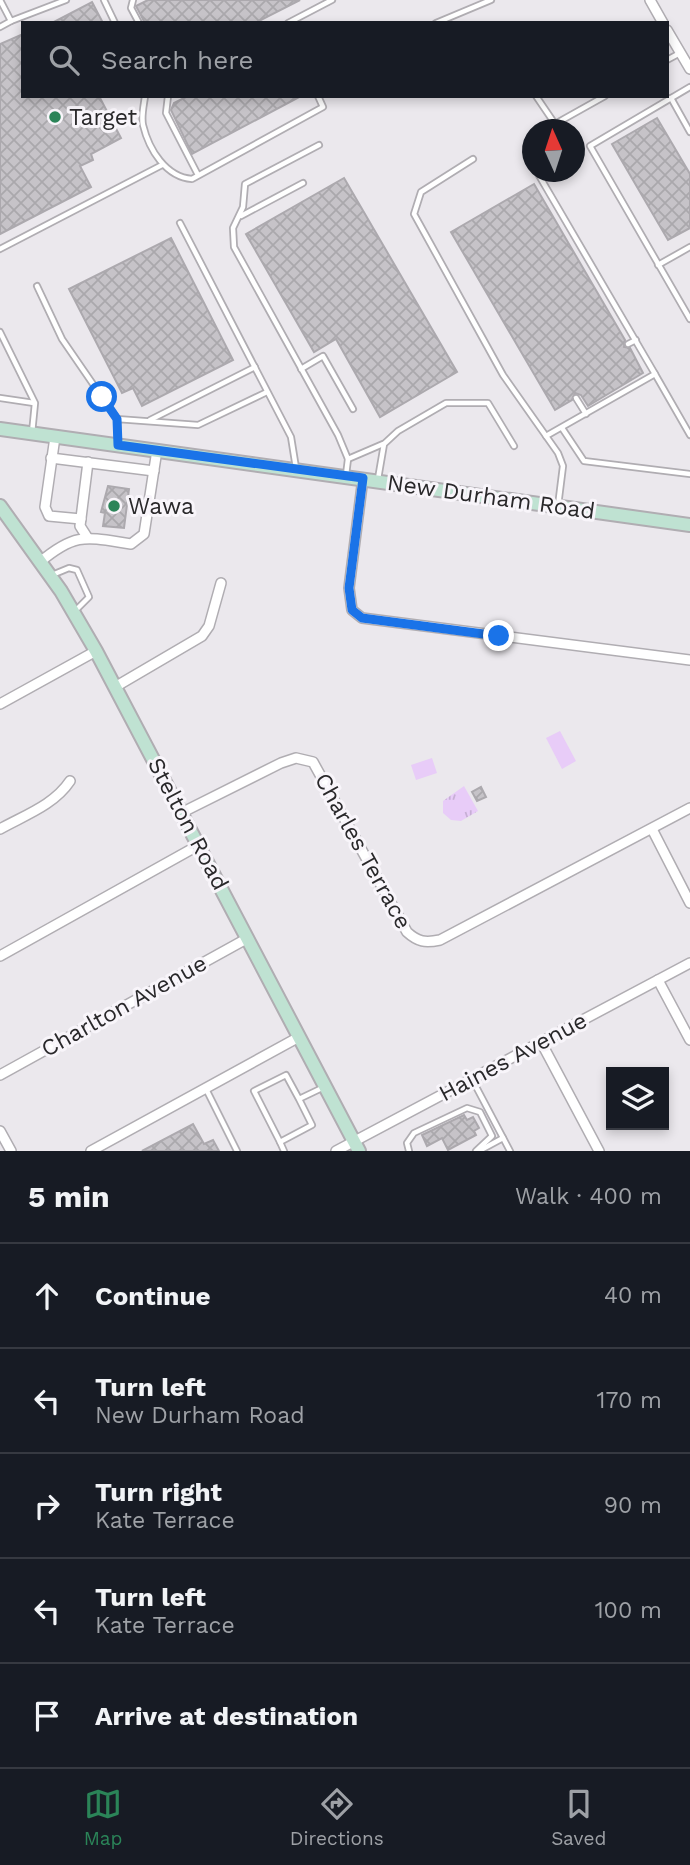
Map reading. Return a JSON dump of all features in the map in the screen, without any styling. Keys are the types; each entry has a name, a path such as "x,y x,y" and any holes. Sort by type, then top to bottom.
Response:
{"main road":[{"name":"New Durham Road","path":"0,429 690,524"},
{"name":"Stelton Road","path":"0,506 50,576 96,651 183,811 357,1146"}],"street":[{"path":"650,0 662,21"},
{"path":"669,33 690,69"},
{"path":"55,437 45,507 49,516 81,519"},
{"path":"40,562 62,543 87,537 131,544 144,534 157,450"},
{"path":"51,458 154,471"},
{"path":"87,537 80,526 88,462"},
{"path":"363,478 349,588 352,610 362,618 690,660"},
{"path":"115,687 202,636 209,626 221,583"},
{"path":"0,704 96,651"},
{"name":"Charles Terrace","path":"183,811 281,763 296,758 313,762 407,932 416,940 427,943 440,940 690,808"},
{"path":"0,829 62,793 70,781"},
{"path":"652,829 690,903"},
{"path":"0,956 199,845"},
{"name":"Charlton Avenue","path":"0,1075 248,938"},
{"name":"Haines Avenue","path":"336,1151 357,1146 472,1079 690,963"},
{"path":"658,980 690,1041"},
{"path":"91,1151 299,1038"},
{"path":"541,1042 599,1151"},
{"path":"0,1131 11,1151"}],"lane":[{"path":"0,0 11,21"},
{"path":"0,27 66,0"},
{"path":"104,0 114,21"},
{"path":"133,0 131,8 138,21"},
{"path":"292,21 332,0"},
{"path":"441,21 491,0"},
{"path":"669,60 681,53"},
{"path":"690,87 590,146 690,319"},
{"path":"145,98 143,126 162,165 182,178 192,179 323,107 319,98"},
{"path":"167,98 166,113 198,175"},
{"path":"537,98 555,124 601,98"},
{"path":"671,98 690,132"},
{"path":"319,145 245,184 240,217 233,228 234,247 348,459 346,475"},
{"path":"473,159 421,192 414,214 503,375 546,436 563,466 558,507"},
{"path":"0,249 162,165"},
{"path":"543,182 690,435"},
{"path":"240,217 303,183"},
{"path":"180,223 294,445 296,469"},
{"path":"658,265 690,247"},
{"path":"37,286 62,339 117,419 118,445"},
{"path":"0,332 35,403 32,433"},
{"path":"628,344 636,340"},
{"path":"301,369 323,356 353,409"},
{"path":"149,421 255,367"},
{"path":"546,436 655,374"},
{"path":"117,419 198,425 267,392"},
{"path":"0,398 35,403"},
{"path":"576,398 586,414"},
{"path":"348,459 384,444 398,431 446,403 461,401 488,403 514,446"},
{"path":"562,428 584,461 690,474"},
{"path":"378,480 384,444"},
{"path":"50,576 74,567 89,597 73,612"},
{"path":"280,1142 312,1125 286,1075 254,1091 284,1151"},
{"path":"472,1079 510,1151"},
{"path":"299,1099 325,1086"},
{"path":"206,1088 237,1151"},
{"path":"409,1151 407,1143 414,1133 467,1108 481,1112 491,1129 492,1136 477,1151"},
{"path":"477,1151 503,1138"}],"green space":[{"path":"560,731 576,761 562,769 546,738"},
{"path":"432,758 437,773 416,780 411,765"},
{"path":"464,786 478,811 461,821 451,820 443,813 443,801"}],"building":[{"path":"148,0 300,0 259,21 144,21 136,6"},
{"path":"92,2 102,21 56,21"},
{"name":"Target","path":"21,35 21,98 100,98 121,138 91,154 93,160 80,166 91,187 0,234 0,44"},
{"path":"184,98 297,98 192,154 171,110 174,103"},
{"path":"657,118 690,174 690,228 668,240 612,144"},
{"path":"344,178 457,372 380,417 336,339 314,352 246,234"},
{"path":"534,184 625,340 624,347 630,348 643,373 588,406 581,395 575,393 572,400 555,410 451,232"},
{"path":"171,238 233,360 142,406 133,388 122,393 69,289"},
{"name":"Wawa","path":"108,486 129,489 124,528 103,526 105,513 101,512"},
{"path":"481,787 486,797 477,801 472,792"},
{"path":"464,1115 467,1120 473,1117 479,1128 474,1131 476,1135 448,1150 442,1138 427,1146 422,1135"},
{"path":"193,1124 204,1144 213,1140 219,1151 142,1151"}],"place":[{"name":"Target","path":"55,117"},
{"name":"Wawa","path":"114,506"}],"route":[{"path":"102,397 117,419 118,445 363,478 349,588 352,610 362,618 499,636"}]}
